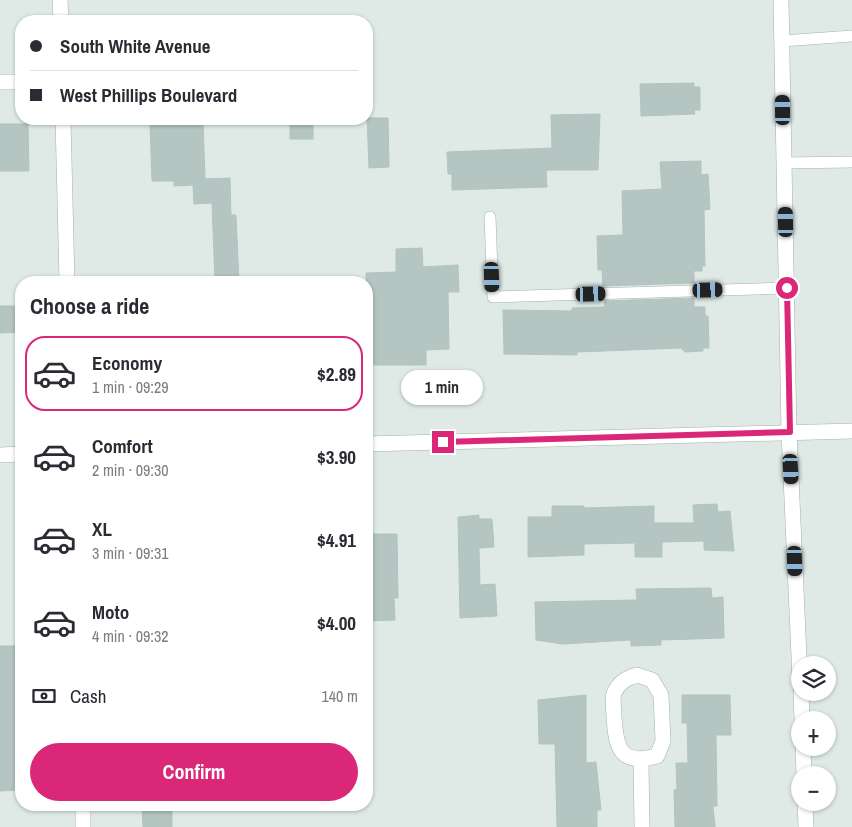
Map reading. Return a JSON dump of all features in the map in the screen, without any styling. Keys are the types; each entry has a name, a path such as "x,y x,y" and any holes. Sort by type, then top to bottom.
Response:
{"street":[{"path":"60,0 61,15"},
{"path":"781,0 790,432 799,656"},
{"path":"0,82 15,82"},
{"path":"63,125 67,276"},
{"path":"373,444 852,431"},
{"path":"0,455 15,454"},
{"path":"638,675 652,680 661,695 663,732 663,741 656,756 641,760 627,756 616,743 614,714 614,694 624,679 638,675"},
{"path":"641,760 642,827"},
{"path":"83,811 84,827"},
{"path":"805,811 806,827"}],"lane":[{"path":"782,41 852,36"},
{"path":"784,162 852,162"},
{"path":"490,217 493,297 787,288"}],"building":[{"path":"694,83 694,87 700,87 700,110 694,110 695,114 641,116 640,84"},
{"path":"600,114 598,170 546,171 547,187 452,190 452,174 448,174 447,152 552,148 551,115"},
{"path":"373,118 388,118 389,167 369,168 367,125 373,125"},
{"path":"0,124 28,125 29,171 0,171"},
{"path":"150,125 203,125 205,179 230,178 231,215 236,215 239,276 215,276 212,203 194,204 193,185 174,186 174,181 152,181"},
{"path":"290,125 313,125 313,139 290,139"},
{"path":"701,161 701,175 708,174 710,209 704,210 705,266 702,266 702,271 694,271 694,283 603,286 602,270 598,270 597,236 623,235 622,191 662,189 660,162"},
{"path":"422,248 423,267 458,265 459,292 448,292 449,349 426,350 426,365 373,365 373,276 366,276 366,273 396,272 396,249"},
{"path":"694,298 694,307 705,307 705,316 708,316 709,348 703,348 703,351 685,352 681,348 577,352 577,355 504,354 503,310 572,311 572,308 605,307 604,301"},
{"path":"0,306 15,306 15,332 0,333"},
{"path":"717,504 718,512 730,511 734,551 704,550 704,541 662,542 662,557 635,557 635,543 584,544 584,555 528,557 528,517 552,517 552,506 584,506 584,508 654,506 654,523 694,523 693,505"},
{"path":"479,515 479,519 492,519 494,547 479,548 480,585 495,584 497,616 460,618 458,517"},
{"path":"373,534 397,534 398,598 394,598 395,620 373,621"},
{"path":"711,588 712,598 723,597 724,638 661,640 661,645 631,646 631,640 562,644 536,640 535,602 637,600 636,589"},
{"path":"0,646 15,646 15,790 0,791"},
{"path":"586,695 586,763 596,762 601,810 597,810 597,827 557,827 555,744 539,744 538,700"},
{"path":"682,695 730,695 731,735 716,735 717,806 713,806 715,827 675,827 674,790 677,789 676,763 688,763 687,723 682,723"},
{"path":"142,811 172,811 172,827 143,827"}],"route":[{"path":"443,442 790,432 787,288"}]}
